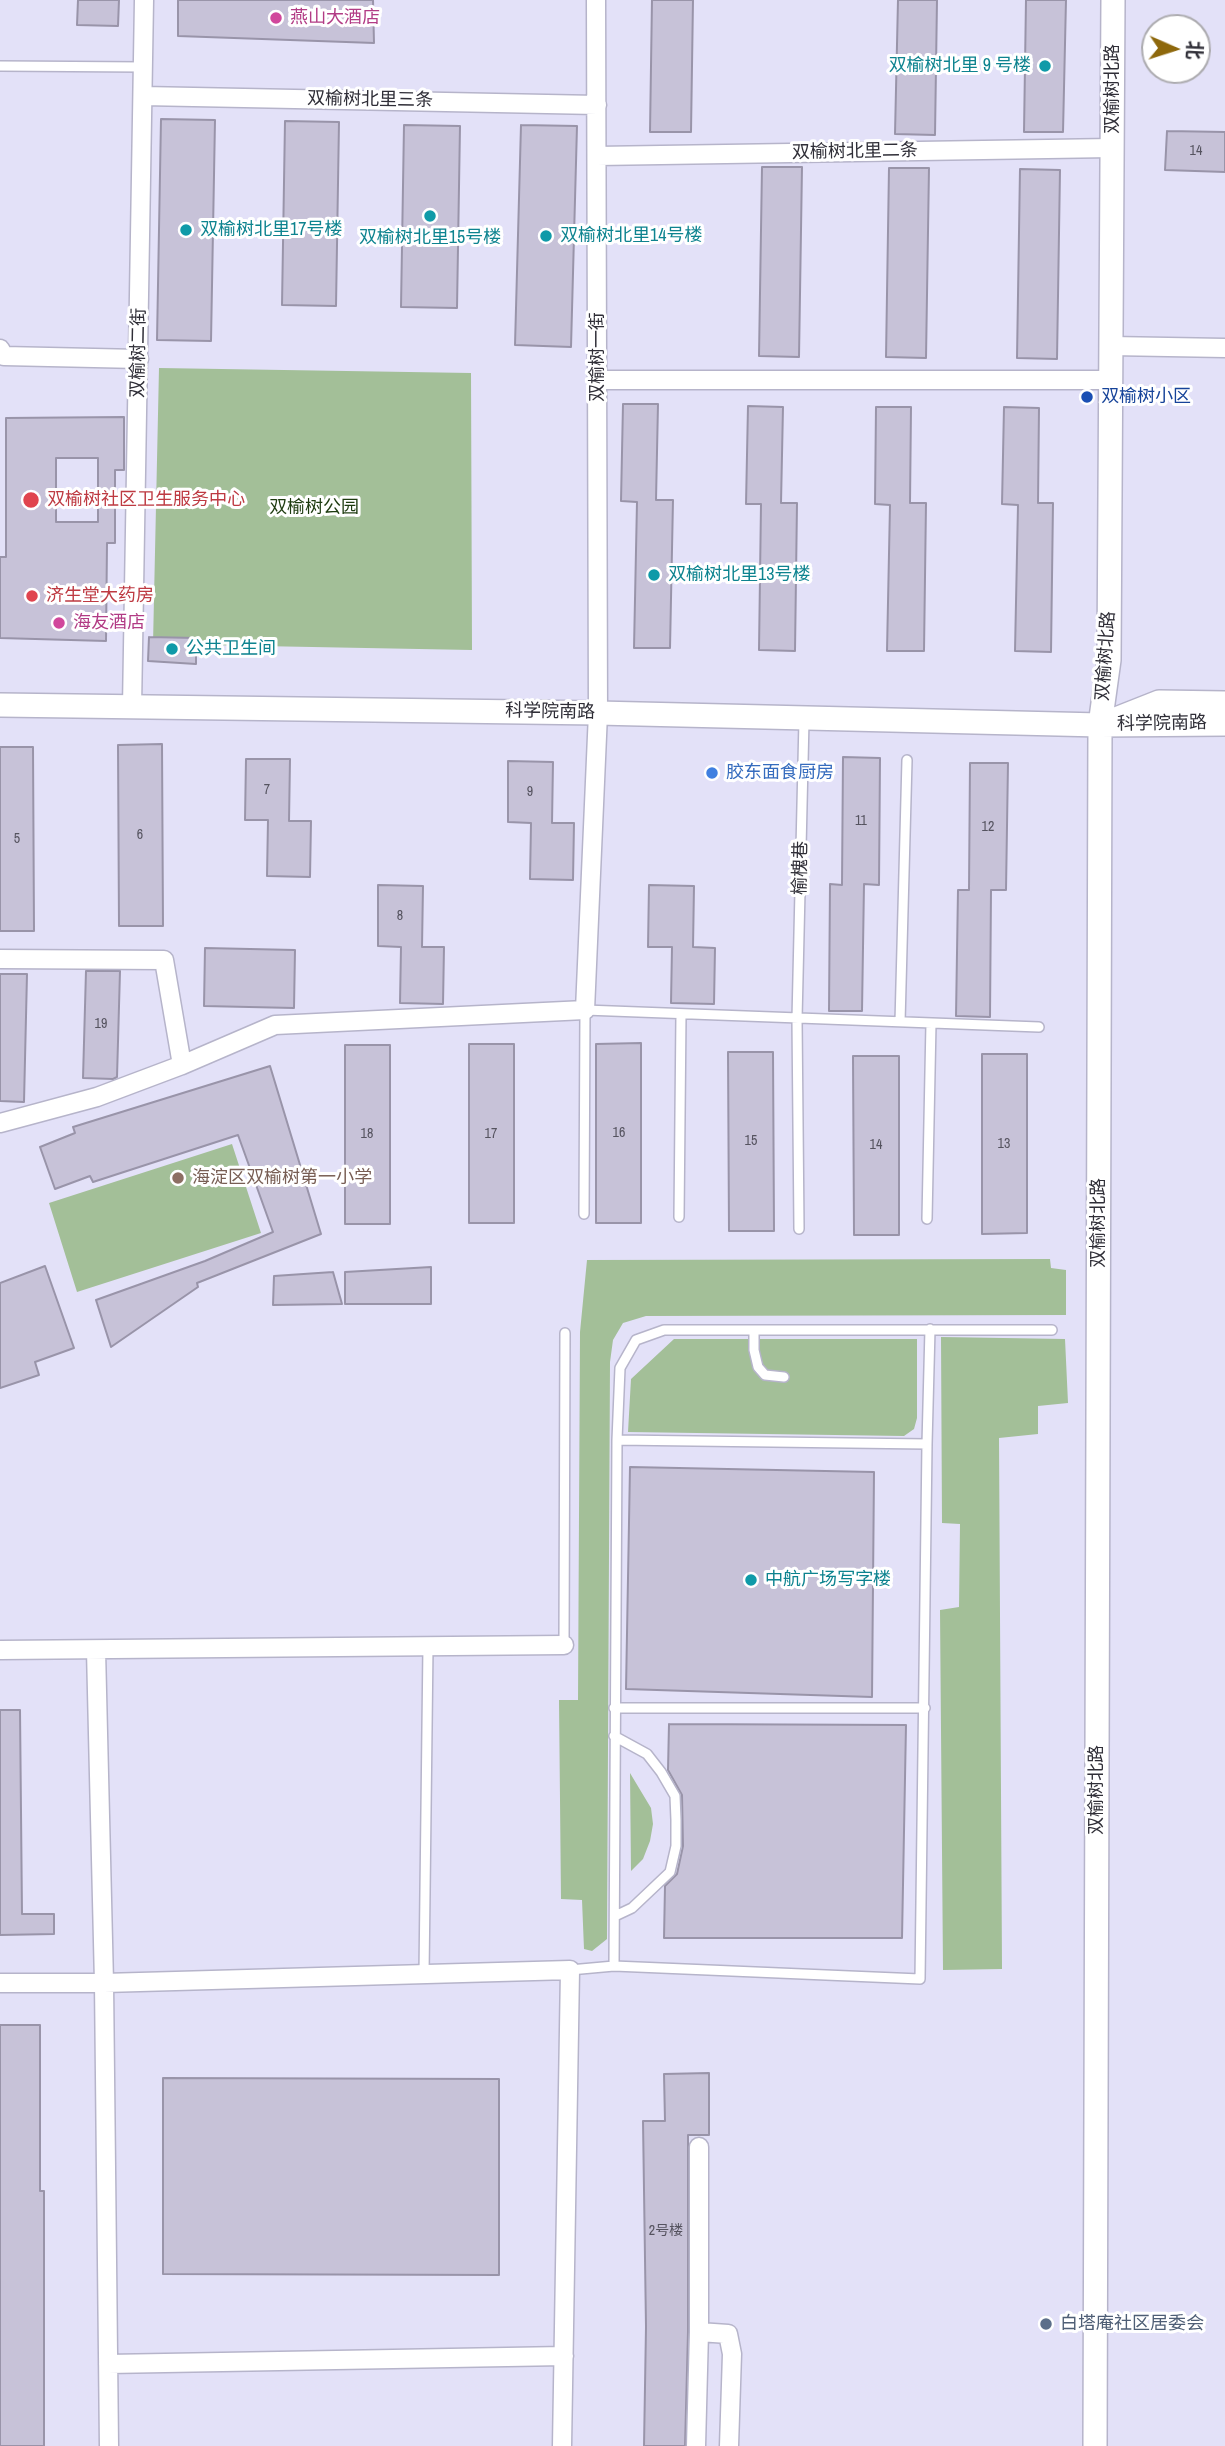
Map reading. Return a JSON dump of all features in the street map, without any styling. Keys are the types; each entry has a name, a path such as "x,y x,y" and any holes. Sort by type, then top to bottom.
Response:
{"street":[{"name":"双榆树二街","path":"132,707 144,0"},
{"name":"双榆树一街","path":"585,1010 598,713 596,0"},
{"name":"双榆树北路","path":"1096,2446 1100,725 1109,660 1113,0"},
{"name":"双榆树北里三条","path":"143,96 597,105"},
{"name":"双榆树北里二条","path":"597,156 1112,148"},
{"path":"1111,346 1225,348"},
{"path":"0,349 4,356 138,359"},
{"path":"598,380 1111,380"},
{"name":"科学院南路","path":"1100,725 1159,702 1225,703"},
{"name":"科学院南路","path":"0,705 598,713 1100,725 1225,724"},
{"path":"0,959 164,960 182,1065"},
{"path":"0,1123 97,1097 182,1065 275,1025 585,1010"},
{"path":"0,1650 564,1645"},
{"path":"96,1650 104,1983 109,2446"},
{"path":"0,1983 104,1983 570,1970 562,2446"},
{"path":"696,2446 699,2147"},
{"path":"699,2332 728,2334 732,2354 729,2446"},
{"path":"108,2364 564,2356"}],"lane":[{"path":"0,66 143,67"},
{"name":"榆槐巷","path":"799,1229 797,1019 804,718"},
{"path":"900,1022 907,760"},
{"path":"584,1214 585,1010 1038,1027"},
{"path":"679,1217 681,1014"},
{"path":"927,1219 931,1023"},
{"path":"754,1329 754,1350 758,1367 765,1375 784,1377"},
{"path":"570,1970 614,1966 920,1979 930,1329"},
{"path":"614,1966 617,1440 620,1368 636,1340 664,1330 1052,1330"},
{"path":"564,1645 565,1333"},
{"path":"617,1440 927,1444"},
{"path":"424,1974 428,1646"},
{"path":"614,1708 925,1709"},
{"path":"614,1736 647,1754 661,1772 675,1796 676,1820 676,1846 670,1872 632,1908 615,1916"}],"green space":[{"name":"双榆树公园","path":"159,368 471,373 472,650 153,644"},
{"path":"232,1144 261,1233 77,1292 49,1203"},
{"path":"1050,1259 1051,1268 1066,1270 1066,1315 646,1316 623,1323 613,1340 610,1362 607,1939 592,1951 584,1949 582,1900 561,1899 559,1700 578,1700 580,1332 587,1260"},
{"path":"941,1337 1065,1339 1068,1403 1038,1406 1038,1434 999,1438 1002,1969 943,1970 940,1610 959,1607 960,1524 942,1523"},
{"path":"674,1339 917,1339 917,1418 914,1429 904,1436 628,1432 631,1379"},
{"path":"630,1773 651,1808 653,1824 643,1859 631,1871"}],"building":[{"path":"78,0 119,0 118,26 77,25"},
{"name":"燕山大酒店","path":"178,0 373,0 374,43 178,36"},
{"path":"652,0 693,0 691,132 650,132"},
{"path":"898,0 937,0 935,135 895,134"},
{"name":"双榆树北里 9 号楼","path":"1026,0 1066,0 1063,132 1024,132"},
{"name":"双榆树北里17号楼","path":"161,119 215,120 211,341 157,340"},
{"path":"285,121 339,122 336,306 282,305"},
{"name":"双榆树北里15号楼","path":"404,125 460,126 457,308 401,307"},
{"name":"双榆树北里14号楼","path":"521,125 577,126 571,347 515,345"},
{"path":"1167,131 1225,132 1225,172 1165,170"},
{"path":"762,167 802,167 799,357 759,356"},
{"path":"889,168 929,168 926,358 886,357"},
{"path":"1020,169 1060,170 1057,359 1017,358"},
{"name":"双榆树北里13号楼","path":"623,404 658,404 656,500 673,500 670,648 634,648 637,502 621,501"},
{"path":"748,406 783,407 781,503 797,503 795,651 759,650 761,504 746,504"},
{"path":"876,407 911,407 910,503 926,503 924,651 887,651 890,505 875,504"},
{"path":"1004,407 1039,408 1038,503 1053,503 1051,652 1015,651 1018,505 1002,504"},
{"path":"124,417 124,470 115,470 115,543 107,543 106,641 0,638 0,557 6,557 6,418","holes":["56,458 98,458 98,522 56,522"]},
{"name":"公共卫生间","path":"149,637 196,638 196,664 148,661"},
{"path":"162,744 163,926 119,926 118,745"},
{"path":"0,747 33,747 34,931 0,931"},
{"path":"843,757 880,758 879,885 864,884 862,1011 829,1011 830,884 842,885"},
{"path":"246,759 290,759 289,821 311,821 310,877 267,876 268,820 245,820"},
{"path":"508,761 553,762 552,823 574,823 573,880 530,879 531,823 508,822"},
{"path":"970,763 1008,763 1006,890 991,890 990,1017 956,1016 958,890 969,890"},
{"path":"378,885 423,886 422,947 444,947 443,1004 400,1003 401,947 378,946"},
{"path":"649,885 694,886 693,947 715,948 714,1004 671,1003 672,947 648,947"},
{"path":"205,948 295,950 294,1008 204,1006"},
{"path":"86,971 120,971 117,1077 113,1079 83,1078"},
{"path":"0,974 27,974 24,1102 0,1101"},
{"path":"641,1043 641,1223 596,1223 596,1044"},
{"path":"469,1044 514,1044 514,1223 469,1223"},
{"path":"345,1045 390,1045 390,1224 345,1224"},
{"path":"728,1052 773,1052 774,1231 729,1231"},
{"path":"982,1054 1027,1054 1027,1233 982,1234"},
{"path":"853,1056 899,1056 899,1235 854,1235"},
{"path":"270,1066 321,1234 197,1283 198,1287 111,1347 96,1300 205,1261 273,1232 238,1135 93,1182 90,1176 55,1189 40,1147 75,1133 73,1127"},
{"path":"45,1266 74,1348 35,1362 39,1375 0,1388 0,1283"},
{"path":"431,1267 431,1304 345,1304 345,1272"},
{"path":"333,1272 342,1304 273,1305 274,1276"},
{"name":"中航广场写字楼","path":"630,1467 874,1472 872,1697 626,1689"},
{"path":"0,1710 20,1710 22,1914 54,1914 54,1934 0,1935"},
{"path":"669,1724 906,1725 902,1938 664,1938 665,1886 677,1874 683,1846 682,1795 668,1770"},
{"path":"0,2025 40,2025 40,2191 44,2191 44,2446 0,2446"},
{"path":"709,2073 709,2135 688,2135 685,2446 644,2446 646,2327 643,2121 665,2121 664,2074"},
{"path":"163,2078 499,2079 499,2275 163,2274"}],"place":[{"name":"燕山大酒店","path":"276,18"},
{"name":"双榆树北里 9 号楼","path":"1045,66"},
{"name":"双榆树北里15号楼","path":"430,216"},
{"name":"双榆树北里17号楼","path":"186,230"},
{"name":"双榆树北里14号楼","path":"546,236"},
{"name":"双榆树小区","path":"1087,397"},
{"name":"双榆树社区卫生服务中心","path":"31,500"},
{"name":"双榆树北里13号楼","path":"654,575"},
{"name":"济生堂大药房","path":"32,596"},
{"name":"海友酒店","path":"59,623"},
{"name":"公共卫生间","path":"172,649"},
{"name":"胶东面食厨房","path":"712,773"},
{"name":"海淀区双榆树第一小学","path":"178,1178"},
{"name":"中航广场写字楼","path":"751,1580"},
{"name":"白塔庵社区居委会","path":"1046,2324"}]}
